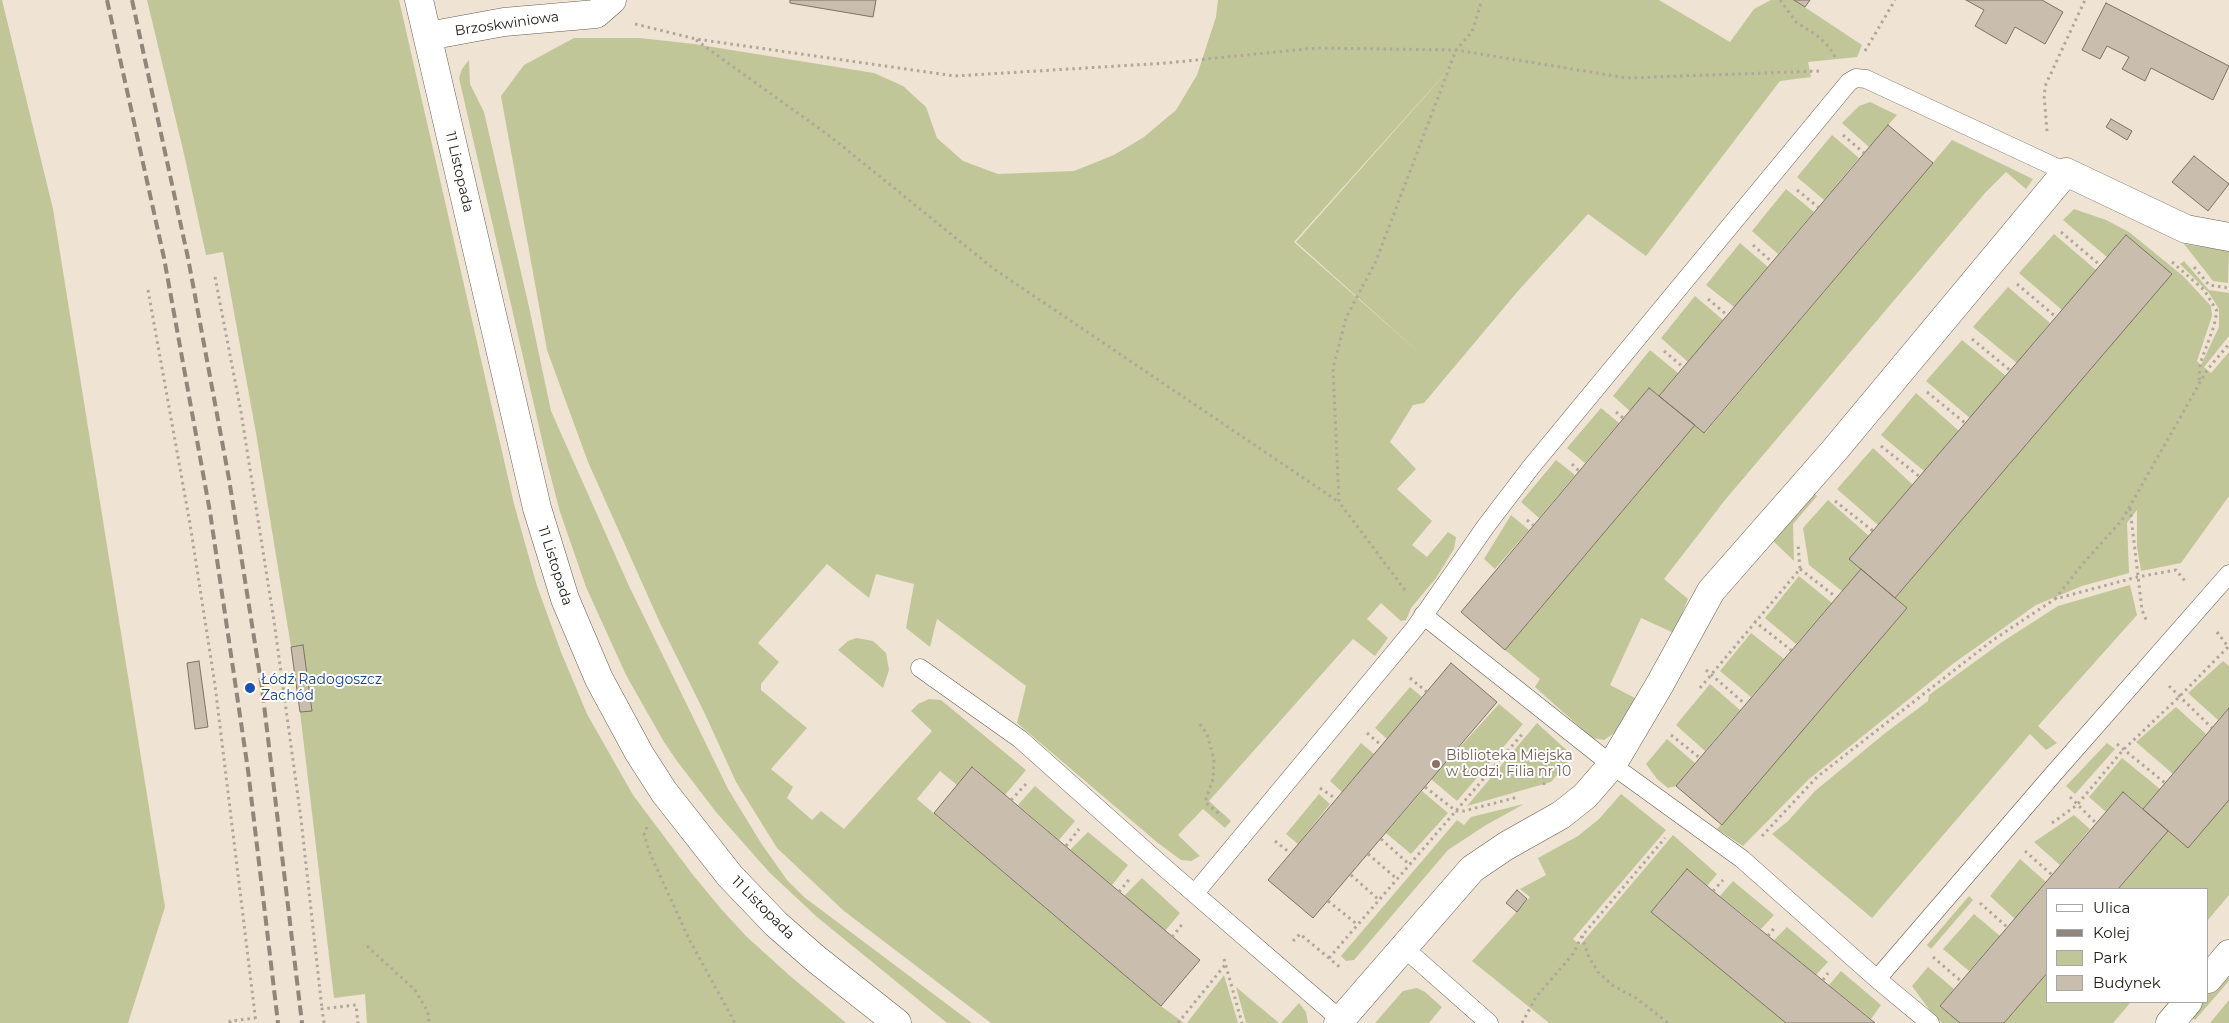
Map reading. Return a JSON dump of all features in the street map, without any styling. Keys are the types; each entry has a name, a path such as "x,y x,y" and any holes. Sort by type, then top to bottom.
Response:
{"street":[{"name":"11 Listopada","path":"419,0 537,508 553,566 576,629 599,679 638,753 671,802 707,849 776,924 816,960 897,1023"},
{"name":"Brzoskwiniowa","path":"428,36 604,7"},
{"path":"1340,1021 1472,869 1506,846 1566,811 1585,796 1612,765 1710,591 1855,426 2066,172 2186,229 2229,237"},
{"path":"2209,977 2229,954"},
{"path":"2170,1023 2187,1003"}],"lane":[{"path":"1195,892 1389,659 1531,466 1854,80 1866,79 2066,172"},
{"path":"1877,979 2229,574"},
{"path":"1423,615 1612,765 1742,859 1877,979 1930,1023"},
{"path":"920,668 1020,739 1340,1021"},
{"path":"1403,947 1489,1023"}],"path":[{"path":"1339,502 1333,368 1346,318 1376,261 1456,50 1472,32 1482,0"},
{"path":"1780,0 1796,22 1819,37 1830,48 1854,80"},
{"path":"1854,80 1867,47 1895,0"},
{"path":"2040,161 2046,140 2047,125 2044,95 2046,84 2085,0"},
{"path":"604,7 696,39 955,76 1167,63 1316,48 1456,50 1627,78 1822,71 1854,80"},
{"path":"696,39 831,137 994,269 1339,502 1423,615"},
{"path":"1839,132 1864,153"},
{"path":"1793,186 1818,207"},
{"path":"2060,231 2100,265"},
{"path":"1747,240 1772,262"},
{"path":"2166,258 2204,290 2217,312 2200,364 2199,383"},
{"path":"1991,261 2056,317"},
{"path":"2192,264 2209,285 2229,288"},
{"path":"215,278 241,412 274,621 301,819 324,1023"},
{"path":"148,290 190,524 213,675 256,1023"},
{"path":"1702,294 1727,315"},
{"path":"1946,316 2011,371"},
{"path":"1713,891 1817,777 1971,656 2055,599 2080,567 2122,520 2199,383 2207,370 2229,344"},
{"path":"1658,347 1683,367"},
{"path":"1900,371 1965,424"},
{"path":"1855,426 1920,477"},
{"path":"1809,480 1873,531"},
{"path":"1696,692 1754,621 1800,569 1798,542"},
{"path":"1800,569 1836,598"},
{"path":"2048,826 2077,805 2123,750 2229,647 2220,639 2203,603 2176,570 2137,577 2055,599"},
{"path":"1754,621 1791,650"},
{"path":"1409,681 1447,634"},
{"path":"1679,649 1745,704"},
{"path":"1543,710 1547,740 1544,791"},
{"path":"1200,724 1207,734 1214,760 1213,779 1205,802 1244,834 1266,835 1290,853"},
{"path":"2096,725 2123,750 2165,783"},
{"path":"1361,740 1373,726"},
{"path":"1329,958 1530,726"},
{"path":"1665,730 1700,758"},
{"path":"1313,795 1325,780"},
{"path":"1425,787 1456,811 1464,811 1521,796"},
{"path":"671,802 650,820 644,835 651,856 689,939 734,1023"},
{"path":"1066,846 1084,823"},
{"path":"1522,1023 1536,997 1573,954 1582,936 1665,837"},
{"path":"1381,840 1410,865"},
{"path":"2029,843 2023,849 2052,875"},
{"path":"1368,854 1398,879"},
{"path":"1351,874 1378,899"},
{"path":"1119,892 1132,877"},
{"path":"1958,885 2007,927"},
{"path":"1972,909 1985,894"},
{"path":"1328,901 1358,925"},
{"path":"1172,937 1185,922"},
{"path":"1582,936 1588,955 1598,972 1612,986 1636,998 1668,1023"},
{"path":"1912,938 1961,981"},
{"path":"367,946 415,990 428,1012 428,1023"},
{"path":"1897,996 1938,950"},
{"path":"1178,1023 1225,964"},
{"path":"322,1009 356,1005 358,1023"},
{"path":"230,1023 230,1021 255,1018"}],"green space":[{"path":"0,0 2,0 53,209 165,907 128,1023 0,1023"},
{"path":"147,0 399,0 514,504 537,586 561,652 587,714 633,795 693,875 722,910 747,937 846,1023 367,1023 365,994 334,998 300,712 312,710 303,645 291,647 256,433 223,252 206,255"},
{"path":"1218,0 1659,0 1730,42 1754,9 1771,0 1794,0 1862,45 1857,57 1808,62 1811,77 1780,81 1646,256 1588,214 1518,291 1424,403 1413,405 1390,442 1416,469 1397,489 1432,521 1412,545 1427,557 1448,532 1456,537 1454,549 1436,578 1411,608 1406,620 1401,621 1381,603 1367,619 1388,638 1375,656 1353,639 1209,801 1231,821 1225,828 1203,809 1178,835 1200,856 1191,861 1181,860 1158,843 1017,723 1026,686 937,619 930,647 906,628 914,584 876,574 869,598 827,564 758,643 779,662 761,684 761,690 807,728 771,769 793,787 787,798 812,820 821,811 844,829 932,731 911,711 918,704 929,699 941,700 1026,770 1005,795 973,767 957,785 940,771 917,799 1161,1006 1184,1023 991,1023 844,911 777,848 736,782 660,623 588,462 547,350 501,96 524,65 574,38 640,38 694,44 874,73 903,86 926,107 937,138 963,161 998,174 1074,171 1114,155 1144,137 1176,110 1197,75 1216,17","holes":["1467,49 1296,242 1423,356 1294,242"]},
{"path":"469,60 470,84 484,112 551,411 629,586 728,789 761,843 787,880 804,897 972,1023 947,1023 817,917 769,872 716,812 677,761 626,675 586,587 560,512 548,466 459,78 462,69"},
{"path":"1870,102 1897,115 1869,147 1842,123 1859,106"},
{"path":"1832,135 1859,158 1824,200 1797,177"},
{"path":"1952,140 2033,179 2026,189 2006,172 1985,193 1725,500 1664,579 1688,599 1674,633 1641,618 1610,685 1635,698 1625,726 1604,740 1592,738 1535,687 1540,679 1505,650 1695,425 1705,433"},
{"path":"1786,189 1814,212 1778,254 1752,231"},
{"path":"2074,209 2106,220 2129,232 2183,276 2211,306 2212,316 2197,361 2201,365 2219,327 2219,309 2209,293 2180,264 2184,261 2209,290 2229,293 2229,336 2204,367 2211,373 2229,352 2229,496 2181,563 2141,571 2137,547 2137,510 2127,523 2129,573 2082,586 2036,605 1954,663 1809,779 1743,846 1717,829 1907,608 1895,598 2171,274 2126,235 2107,257 2063,220"},
{"path":"2054,234 2096,270 2062,310 2019,273"},
{"path":"1740,243 1768,267 1734,307 1706,285"},
{"path":"2184,244 2229,251 2228,283 2213,281"},
{"path":"2008,287 2050,323 2017,363 1973,327"},
{"path":"1695,296 1723,320 1688,362 1661,338"},
{"path":"1962,340 2006,376 1970,418 1926,381"},
{"path":"1650,350 1678,373 1659,396 1649,388 1630,411 1613,396"},
{"path":"1916,393 1959,431 1924,471 1881,435"},
{"path":"1601,408 1619,423 1585,463 1567,448"},
{"path":"1873,448 1913,485 1878,525 1837,489"},
{"path":"1556,460 1575,475 1539,518 1521,502"},
{"path":"1812,492 1817,496 1793,524 1794,561 1772,540"},
{"path":"1828,500 1869,536 1861,569 1842,591 1809,565 1803,528"},
{"path":"1511,515 1529,530 1495,569 1484,559"},
{"path":"1799,576 1832,603 1796,644 1765,618"},
{"path":"2130,585 2137,615 2038,726 2057,743 2046,750 2030,734 1872,918 1772,834 1788,821 1815,791 1884,734 1928,701 1929,695 2002,642 2058,606"},
{"path":"1751,633 1784,659 1751,697 1720,671"},
{"path":"856,638 873,641 886,653 889,670 883,688 838,650 848,641"},
{"path":"2223,661 2229,666 2229,708 2218,720 2188,693"},
{"path":"1710,684 1740,710 1705,751 1676,725"},
{"path":"1410,687 1422,697 1387,739 1375,728"},
{"path":"1499,704 1523,724 1457,801 1431,779"},
{"path":"2176,707 2206,734 2173,774 2136,742"},
{"path":"1537,723 1573,756 1551,782 1467,806"},
{"path":"1667,739 1695,763 1676,786 1668,788 1657,779 1646,764"},
{"path":"1361,743 1374,754 1342,792 1330,781"},
{"path":"2107,743 2115,749 2075,794 2066,786"},
{"path":"2122,758 2160,789 2143,809 2123,792 2106,812 2089,797"},
{"path":"1035,786 1075,821 1059,840 1018,805"},
{"path":"1422,791 1448,813 1411,854 1386,833"},
{"path":"1319,794 1330,804 1298,844 1286,834"},
{"path":"1621,794 1666,830 1573,939 1580,945 1673,835 1717,874 1707,886 1687,869 1651,912 1786,1023 1549,1023 1472,961 1530,897 1520,889 1546,875 1538,858 1578,836 1599,819"},
{"path":"2229,800 2229,895 2209,919 2209,888 2119,888 2168,831"},
{"path":"1524,804 1486,825 1448,850 1354,960 1346,961 1341,956 1457,820 1464,825 1471,817"},
{"path":"2074,815 2090,829 2060,865 2034,842"},
{"path":"1088,832 1128,865 1112,885 1070,850"},
{"path":"2020,859 2046,882 2015,919 1990,896"},
{"path":"1142,878 1180,913 1165,931 1124,896"},
{"path":"1733,881 1774,915 1761,929 1720,896"},
{"path":"1969,896 1973,900 1931,949 1927,945"},
{"path":"1974,914 2000,936 1969,971 1943,949"},
{"path":"1787,927 1828,962 1816,975 1774,940"},
{"path":"1928,967 1954,989 1940,1006 1960,1023 1942,1023 1934,1016 1912,986"},
{"path":"2229,970 2229,981 2195,1020 2190,1016 2201,1003 2209,1003 2209,994"},
{"path":"1841,971 1881,1005 1871,1019 1829,985"},
{"path":"2046,974 2046,1003 2130,1003 2113,1023 2004,1023"},
{"path":"1224,975 1238,1023 1187,1023"},
{"path":"1236,987 1279,1023 1246,1023"},
{"path":"1417,988 1425,992 1442,1007 1429,1023 1375,1023 1403,991"},
{"path":"2229,1000 2229,1023 2210,1023"},
{"path":"1299,1003 1306,1012 1308,1023 1281,1023"}],"building":[{"path":"790,0 876,0 873,17 790,3"},
{"path":"1794,0 1810,0 1805,7"},
{"path":"1966,0 2042,0 2063,12 2045,44 2015,27 2006,44 1975,26 1984,10"},
{"path":"2106,3 2229,66 2213,100 2151,68 2145,81 2122,69 2129,57 2107,46 2100,59 2082,50"},
{"path":"2111,119 2132,131 2127,140 2106,127"},
{"path":"1888,125 1933,163 1704,433 1659,396"},
{"path":"2194,156 2229,184 2208,211 2172,182"},
{"path":"2126,235 2172,274 1895,598 1849,559"},
{"path":"1649,388 1695,425 1505,650 1461,612"},
{"path":"1861,569 1907,608 1722,825 1676,786"},
{"path":"303,645 312,711 300,712 291,647"},
{"path":"199,661 208,727 195,729 187,663"},
{"path":"1451,663 1497,702 1313,918 1268,880"},
{"path":"2229,708 2229,800 2188,848 2143,809"},
{"path":"972,767 1200,960 1161,1006 934,813"},
{"path":"2123,792 2168,831 2119,888 2046,888 2046,974 2004,1023 1960,1023 1940,1006"},
{"path":"1687,869 1875,1023 1786,1023 1651,912"},
{"path":"1517,890 1527,899 1517,912 1506,903"}],"railway":[{"path":"107,0 164,258 210,512 248,770 278,1023"},
{"path":"132,0 188,258 229,479 262,688 302,1023"}],"place":[{"name":"Łódź Radogoszcz Zachód","path":"250,688"},
{"name":"Biblioteka Miejska w Łodzi, Filia nr 10","path":"1436,764"}]}
